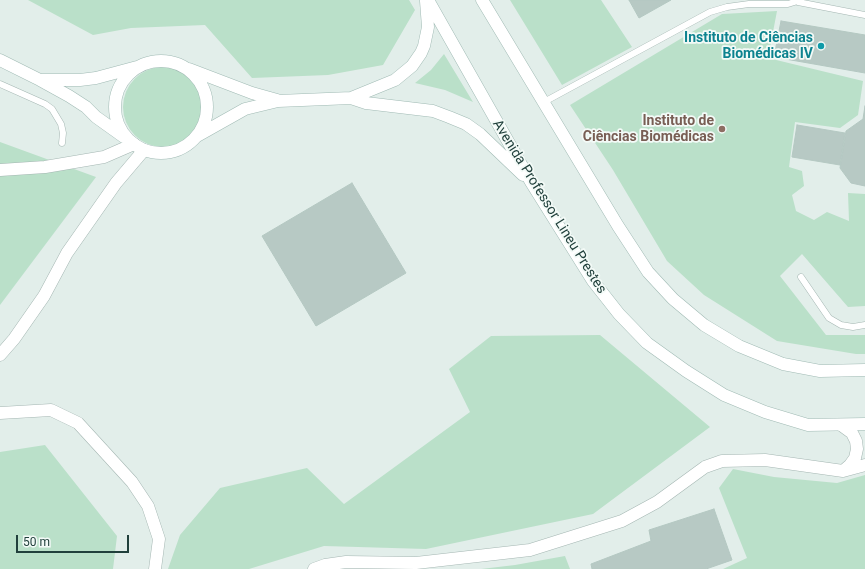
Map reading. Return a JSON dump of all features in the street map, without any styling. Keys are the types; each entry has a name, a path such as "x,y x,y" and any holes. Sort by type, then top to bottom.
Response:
{"street":[{"path":"197,136 245,109 278,101 351,98 395,80 417,60 424,46 428,34 427,0"},
{"name":"Avenida Professor Lineu Prestes","path":"427,0 531,182 593,281 619,314 647,343 686,371 724,395 765,412 808,425 865,424"},
{"path":"482,0 618,226 648,272 673,299 704,325 739,346 783,364 820,371 865,370"},
{"path":"0,60 40,80 86,107 96,117 136,145 156,153 169,153 191,143 197,136 206,117 206,98 199,81 186,67"},
{"path":"40,80 80,80 96,78 146,64 170,62 252,93 278,101"},
{"path":"136,145 121,129 116,114 116,98 122,84 132,72 146,64"},
{"path":"351,98 366,103 433,111 466,124 480,134 531,182"},
{"path":"0,170 45,167 104,157 136,145"},
{"path":"0,355 14,339 44,296 68,253 116,183 136,145"},
{"path":"0,413 51,410 78,423 132,482 148,506 159,539 155,569"},
{"path":"841,425 852,433 856,441 857,449 855,458 850,465 843,470"},
{"path":"314,569 325,565 346,562 416,562 530,550 622,521 657,502 705,467 722,461 765,460 843,470 865,465"}],"lane":[{"path":"544,102 710,12 727,7 757,3 788,4 799,1 865,15"},
{"path":"0,84 45,104 52,109 61,124 63,133 62,143"},
{"path":"801,277 829,318 841,325 853,327 865,325"}],"green space":[{"path":"28,0 409,0 415,10 383,65 328,75 252,78 205,25 131,28 93,35"},
{"path":"510,0 601,0 632,47 562,85"},
{"name":"Instituto de Ciências Biomédicas","path":"777,11 768,58 863,81 858,115 840,128 795,122 789,167 802,171 804,186 792,195 796,211 814,220 827,212 849,221 848,193 865,194 865,306 848,307 802,254 780,276 826,335 865,335 865,354 856,354 777,341 704,295 667,261 613,170 570,105 722,14"},
{"path":"444,54 473,102 445,90 415,83 431,70"},
{"path":"163,67 178,70 191,79 200,92 203,107 200,122 191,135 178,144 163,147 148,144 135,135 126,122 123,107 126,92 135,79 148,70"},
{"path":"0,142 96,177 0,305"},
{"path":"600,335 710,427 593,514 426,549 324,546 249,569 168,569 180,535 220,488 307,468 344,504 470,412 449,369 491,336"},
{"path":"45,445 117,536 113,569 0,569 0,452"},
{"path":"733,469 774,477 837,483 865,475 865,569 723,569 747,558 719,488"},
{"path":"565,556 570,569 481,569 515,565"}],"building":[{"path":"629,0 671,0 639,18"},
{"name":"Instituto de Ciências Biomédicas IV","path":"781,21 865,35 865,73 774,57"},
{"path":"865,106 865,186 851,183 840,168 846,131 863,119"},
{"path":"797,125 845,133 840,165 792,157"},
{"path":"352,183 406,273 316,326 262,236"},
{"path":"714,509 732,560 706,569 592,569 591,564 651,541 649,530"}],"place":[{"name":"Instituto de Ciências Biomédicas IV","path":"821,46"},
{"name":"Instituto de Ciências Biomédicas","path":"722,129"}]}
